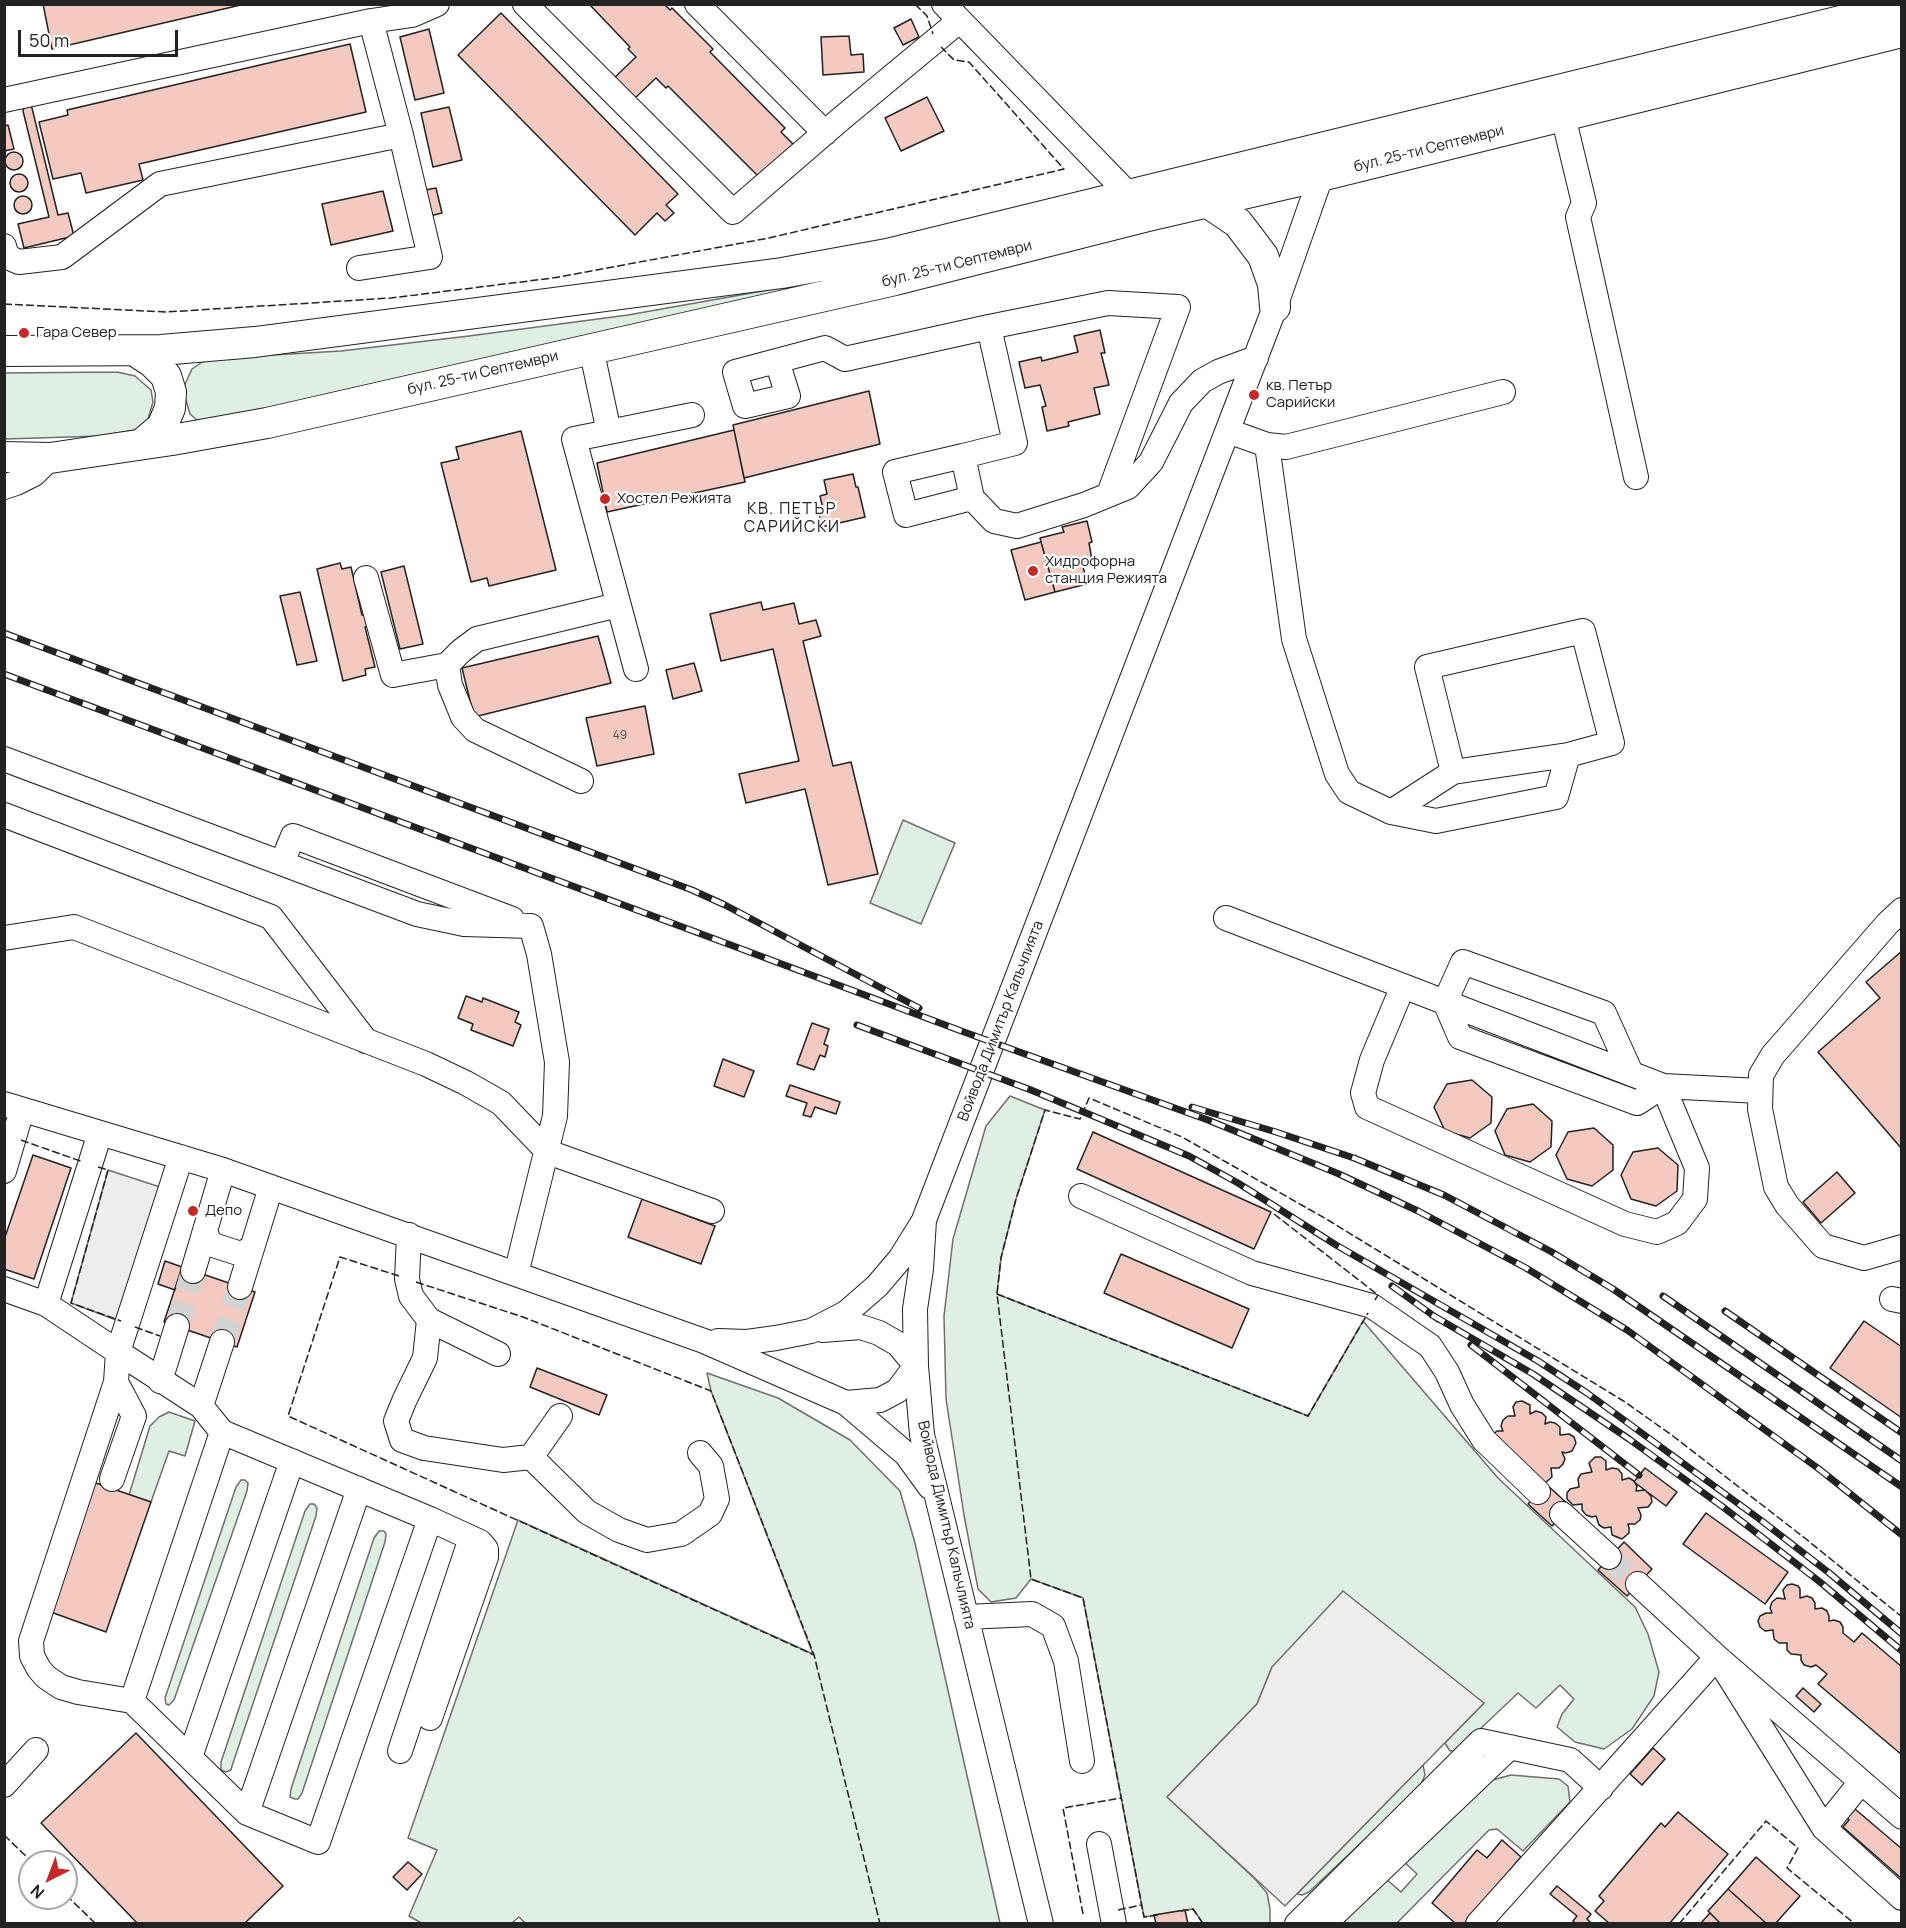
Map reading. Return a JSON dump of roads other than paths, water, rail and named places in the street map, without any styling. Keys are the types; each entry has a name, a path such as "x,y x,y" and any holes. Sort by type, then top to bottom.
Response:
{"main road":[{"name":"бул. 25-ти Септември","path":"4,351 135,351 255,342 782,273 887,254 1138,205 1318,162 1902,6"},
{"name":"бул. 25-ти Септември","path":"4,457 50,458 267,423 895,280 1138,205 1207,202 1318,162 1563,116 1902,32"},
{"path":"1207,202 1238,223 1263,256 1273,284 1275,307"},
{"path":"135,351 152,362 166,376 171,392 170,408 162,427 142,444"}],"street":[{"path":"4,100 371,21 412,15 437,4"},
{"path":"525,4 733,212 825,133 952,13 1138,205"},
{"path":"697,4 825,133"},
{"path":"359,268 430,257 371,21"},
{"path":"1563,116 1584,203 1578,216 1636,477"},
{"path":"4,246 6,254 19,262 62,257 160,184 401,135"},
{"name":"Войвода Димитър Калъчлията","path":"1041,1923 922,1435 916,1366 915,1309 921,1269 924,1220 1275,307 1318,162"},
{"path":"777,361 825,348 845,360 1108,303 1178,307 1108,494"},
{"path":"972,498 906,515 895,472 1016,443 989,327"},
{"path":"591,348 609,432"},
{"path":"963,456 972,498 994,520 1017,526 1084,505 1128,487 1150,462 1181,403 1202,381 1218,372 1256,358"},
{"path":"1228,431 1267,445 1286,447 1503,392"},
{"path":"636,669 574,439 692,415"},
{"path":"1267,445 1294,639 1337,774 1349,792 1391,812 1436,821 1556,797 1568,756"},
{"path":"4,487 34,474 50,458"},
{"path":"366,578 393,675 447,665 477,639 618,605"},
{"path":"1391,812 1453,772 1568,756 1612,743 1583,631 1427,667 1453,772"},
{"path":"447,665 450,685 463,717 475,730 581,781"},
{"path":"4,759 417,914 464,924 531,926 539,954 556,1062 555,1116 548,1152 516,1274"},
{"path":"4,815 271,917 367,1041"},
{"path":"1902,910 1888,923 1773,1055 1761,1075 1760,1090 1760,1109 1776,1188 1787,1205 1823,1246 1864,1258 1902,1247"},
{"path":"1227,918 1663,1086 1760,1090"},
{"path":"4,938 74,927 426,1064 501,1103 548,1152 712,1211"},
{"path":"1631,1073 1604,1013 1463,963 1445,1002 1460,1037 1637,1103 1663,1086"},
{"path":"1403,986 1372,1060 1363,1093 1367,1107 1625,1224 1657,1232 1677,1223 1695,1198 1697,1168 1663,1086"},
{"path":"4,1171 13,1107 271,1186 704,1341 846,1403 906,1454 937,1496"},
{"path":"46,1304 100,1133"},
{"path":"181,1157 118,1352 116,1382 33,1629 32,1656 39,1669 61,1687 132,1701 247,1813 318,1842 430,1519"},
{"path":"193,1271 223,1170"},
{"path":"240,1287 271,1186"},
{"path":"1081,1196 1252,1273 1372,1306 1430,1346 1484,1440 1538,1492"},
{"path":"811,1331 846,1313 877,1286 900,1259 924,1220"},
{"path":"205,1231 210,1244 241,1254 252,1248"},
{"path":"409,1235 407,1279 411,1296 429,1320 498,1354"},
{"path":"4,1289 46,1304 201,1406 222,1431 480,1542 486,1549 486,1557 430,1718"},
{"path":"429,1320 425,1358 396,1421 402,1440 424,1448 503,1460 531,1457 560,1416"},
{"path":"160,1381 177,1326"},
{"path":"704,1341 747,1342 811,1331 861,1327 898,1344 916,1366 897,1391 880,1400 846,1403"},
{"path":"201,1406 222,1342"},
{"path":"112,1479 134,1416 116,1382"},
{"path":"132,1701 222,1431"},
{"path":"531,1457 587,1512 619,1530 647,1540 681,1533 710,1514 717,1499 711,1466 700,1453"},
{"path":"190,1757 292,1461"},
{"path":"247,1813 359,1489"},
{"path":"1562,1514 1609,1557"},
{"path":"400,1751 471,1538"},
{"path":"1638,1584 1902,1817"},
{"path":"966,1617 1032,1614 1053,1626 1066,1661 1082,1761"},
{"path":"1478,1923 1718,1657"},
{"path":"1718,1657 1824,1828 1902,1898"},
{"path":"1301,1919 1324,1923 1510,1747 1570,1760 1601,1788"},
{"path":"4,1785 36,1750"},
{"path":"1824,1828 1861,1782"},
{"path":"1099,1844 1114,1923"}],"tunnel":[{"path":"177,1326 193,1271"},
{"path":"222,1342 240,1287"},
{"path":"1609,1557 1638,1584"}],"railway":[{"path":"4,633 692,890 725,905 919,1008"},
{"path":"4,674 964,1032 1208,1120 1339,1174 1418,1211 1526,1268 1627,1330 1819,1469 1902,1535"},
{"path":"857,1025 1031,1090 1189,1156 1238,1183 1336,1245 1538,1361 1587,1393 1762,1521 1902,1634"},
{"path":"1192,1107 1354,1158 1444,1195 1550,1251 1613,1289 1902,1487"},
{"path":"1392,1286 1438,1319"},
{"path":"1663,1296 1902,1461"},
{"path":"1725,1311 1902,1433"},
{"path":"1432,1315 1533,1374 1629,1439 1723,1507 1820,1582 1902,1651"},
{"path":"1471,1345 1639,1475"}],"place":[{"name":"Гара Север","path":"24,333"},
{"name":"кв. Петър Сарийски","path":"1254,395"},
{"name":"Хостел Режията","path":"605,499"},
{"name":"Хидрофорна станция Режията","path":"1033,571"},
{"name":"Депо","path":"193,1211"}],"district":[{"name":"КВ. ПЕТЪР САРИЙСКИ","path":"792,519"}]}
